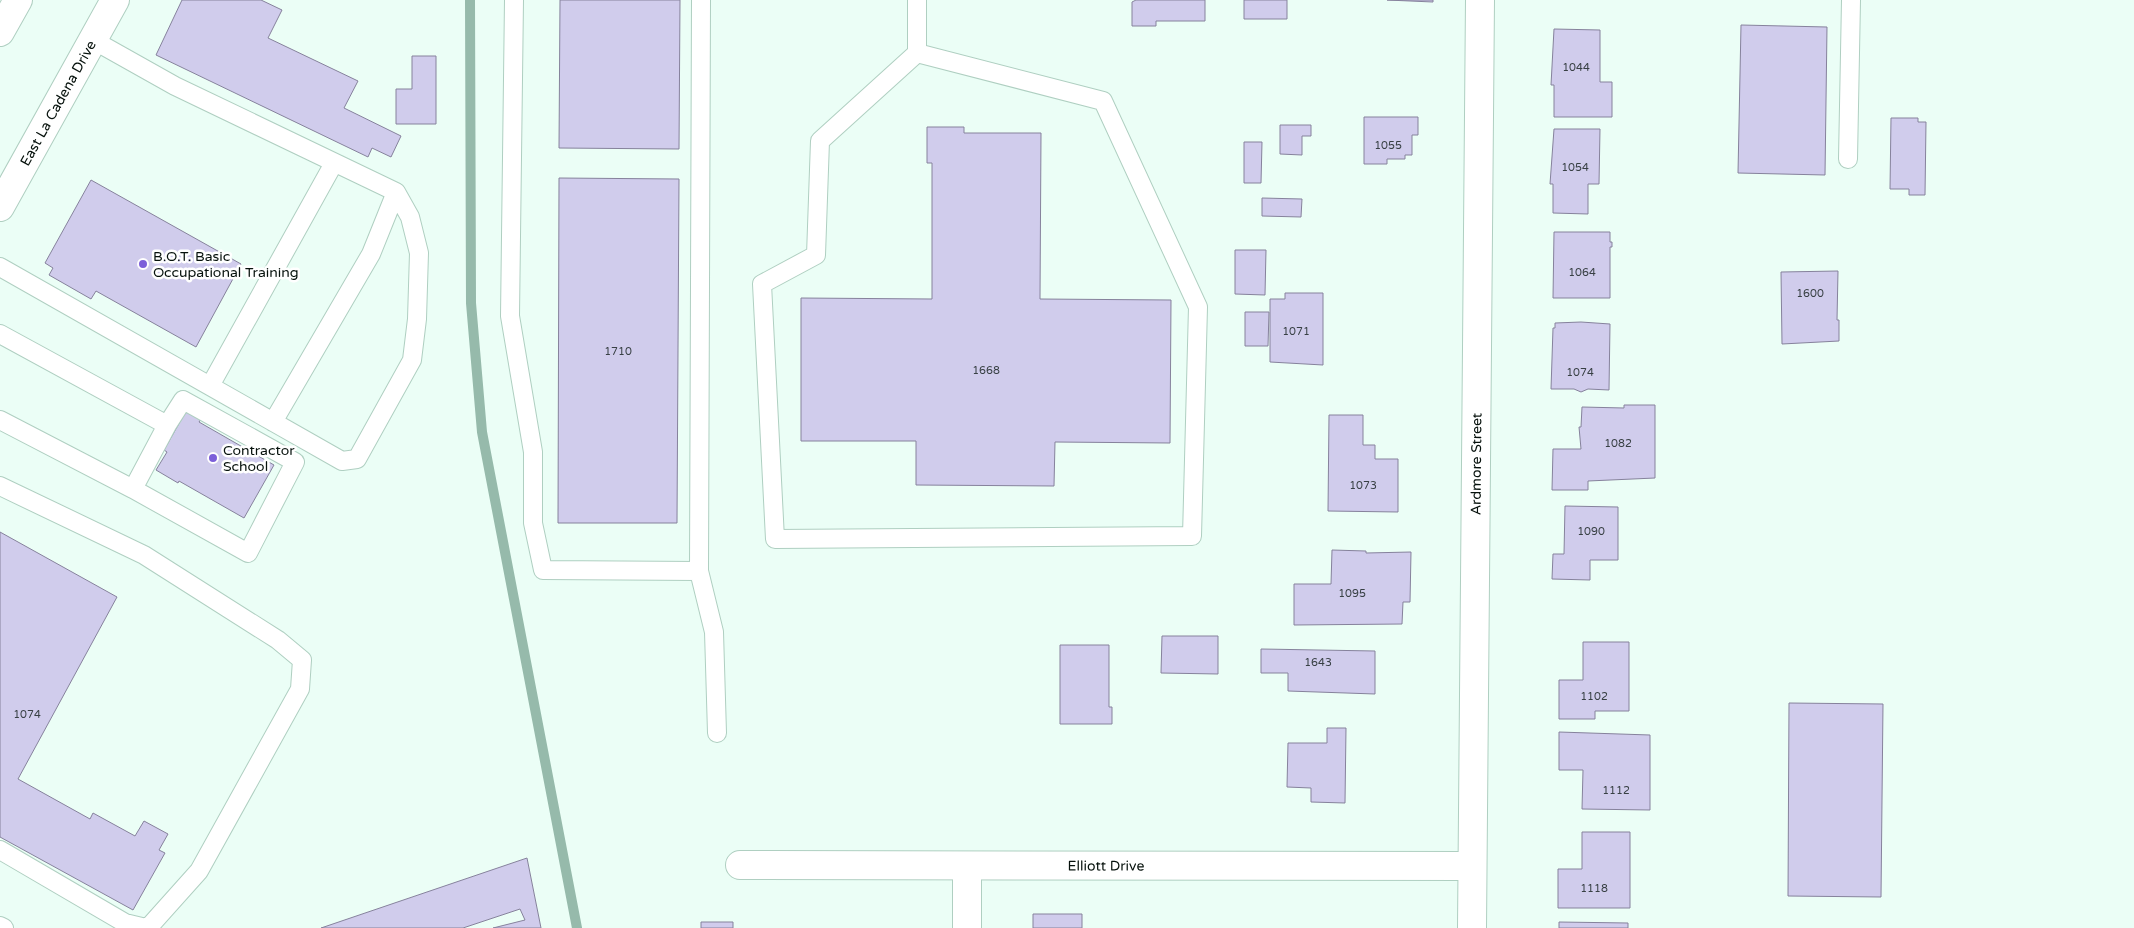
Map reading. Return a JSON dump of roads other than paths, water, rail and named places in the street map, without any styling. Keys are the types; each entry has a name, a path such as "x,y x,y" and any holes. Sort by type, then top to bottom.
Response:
{"main road":[{"path":"0,32 18,0"},
{"name":"East La Cadena Drive","path":"0,207 115,0"},
{"name":"Ardmore Street","path":"1472,928 1480,0"},
{"name":"Elliott Drive","path":"740,865 1472,866"},
{"path":"967,866 967,928"}],"lane":[{"path":"514,0 510,316 532,452 534,523 543,570 699,571"},
{"path":"701,0 699,571 714,632 717,733"},
{"path":"917,0 917,53 820,141 816,255 762,284 775,539 1192,536 1198,307 1103,101 917,53"},
{"path":"1848,159 1851,0"},
{"path":"0,267 342,461 357,459 412,360 417,319 420,253 410,217 396,192 175,86 93,40"},
{"path":"210,386 334,163"},
{"path":"273,422 371,254 396,192"},
{"path":"0,334 167,425"},
{"path":"0,420 133,489 248,553 295,462 183,400 167,425 133,489"},
{"path":"0,486 144,555 278,640 302,660 300,689 199,872 147,928 125,923 0,850"},
{"path":"0,926 4,928"}],"waterway":[{"path":"470,0 471,303 482,432 577,928"}],"place":[{"name":"B.O.T. Basic Occupational Training","path":"143,264"},
{"name":"Contractor School","path":"213,458"}]}
